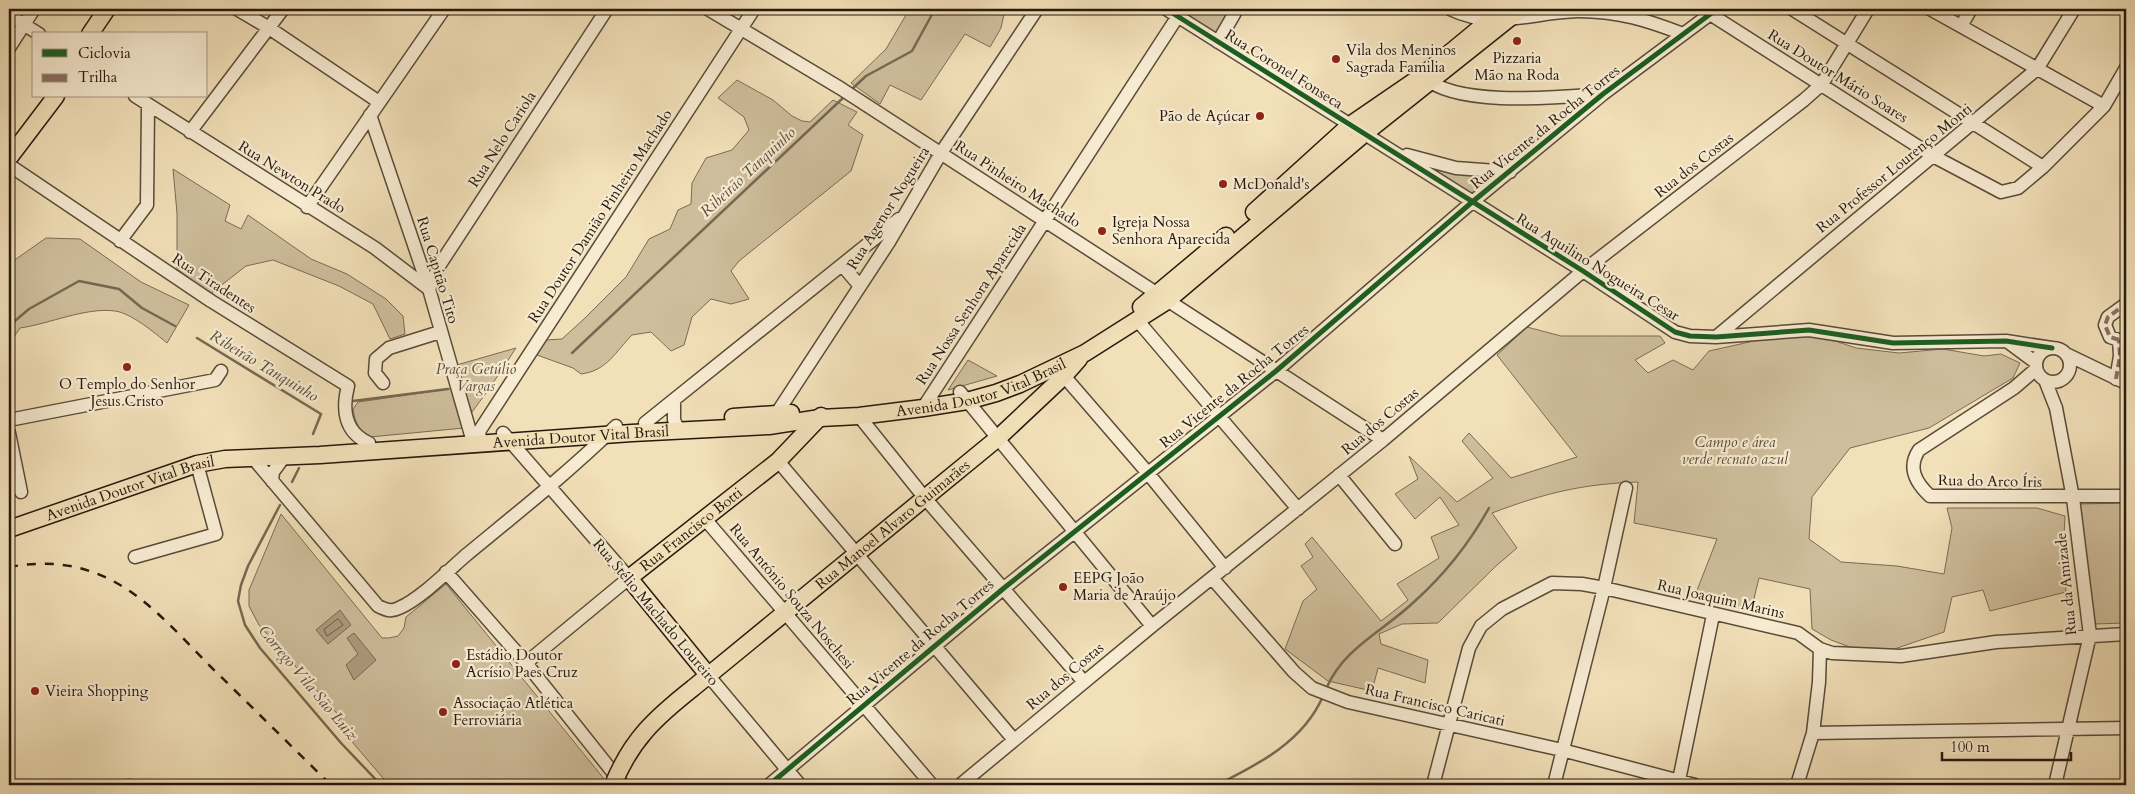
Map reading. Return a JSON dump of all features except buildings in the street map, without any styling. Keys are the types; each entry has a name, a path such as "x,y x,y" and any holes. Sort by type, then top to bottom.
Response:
{"main road":[{"path":"91,32 107,9"},
{"path":"101,32 118,9"},
{"name":"Avenida Doutor Vital Brasil","path":"1426,79 1487,21 1521,9"},
{"name":"Avenida Doutor Vital Brasil","path":"286,454 305,448 369,443 477,439 773,420 963,397 1020,384 1084,353 1138,321 1162,298 1357,130 1426,79 1504,15"},
{"path":"9,143 47,100"},
{"path":"9,158 47,100"},
{"name":"Avenida Doutor Vital Brasil","path":"963,397 1054,361 1084,346 1162,298"},
{"name":"Rua Manoel Alvaro Guimarães","path":"613,785 635,741 658,715 924,496 998,438 1064,376 1084,353"},
{"name":"Avenida Doutor Vital Brasil","path":"824,413 859,416 926,402"},
{"name":"Rua Francisco Botti","path":"629,578 778,461 824,413"},
{"name":"Avenida Doutor Vital Brasil","path":"610,431 645,423 676,425"},
{"name":"Avenida Doutor Vital Brasil","path":"9,530 197,464 225,459 286,454 320,455 477,439"},
{"name":"Rua Stélio Machado Loureiro","path":"629,578 708,675"}],"street":[{"path":"9,48 34,9"},
{"path":"238,9 379,102"},
{"path":"190,132 282,9"},
{"path":"307,207 444,9"},
{"name":"Rua Nelo Cariola","path":"429,289 439,266 607,9"},
{"name":"Rua Pinheiro Machado","path":"708,9 740,30 840,88 1383,440"},
{"name":"Rua Doutor Damião Pinheiro Machado","path":"477,439 493,411 754,9"},
{"name":"Rua Agenor Nogueira","path":"773,420 859,285 889,242 941,153 1037,9"},
{"name":"Rua Coronel Fonseca","path":"1166,9 1357,130"},
{"path":"1218,42 1237,9"},
{"path":"1450,9 1464,16 1487,21"},
{"path":"1792,9 2043,167 2104,106 2126,68"},
{"name":"Rua dos Costas","path":"960,785 1152,626 1383,440 1584,272 1822,84 1868,9"},
{"path":"1930,9 2104,106"},
{"path":"1961,26 1971,9"},
{"name":"Rua Professor Lourenço Monti","path":"1716,337 2037,69 2074,9"},
{"path":"1504,15 1576,11 1607,12 1641,18 1683,34"},
{"name":"Rua Vicente da Rocha Torres","path":"769,785 1004,588 1276,371 1471,203 1603,94 1714,12"},
{"name":"Rua Doutor Mário Soares","path":"1714,12 1933,156 2001,192 2018,188 2043,167"},
{"path":"9,15 36,32"},
{"name":"Rua Nossa Senhora Aparecida","path":"926,402 1178,16"},
{"path":"1426,79 1478,97 1504,99 1603,94"},
{"name":"Rua Newton Prado","path":"138,98 307,207 375,248 429,289"},
{"path":"120,241 147,205 148,104"},
{"name":"Rua Capitão Tito","path":"370,115 429,289 463,408 477,439"},
{"name":"Rua Aquilino Nogueira Cesar","path":"1357,130 1584,272 1675,332 1690,336 1716,337 1809,330 1893,342 2006,341 2052,348"},
{"path":"1390,149 1449,166 1510,172"},
{"name":"Rua Tiradentes","path":"9,165 211,301 348,386 345,400 345,418 353,431 369,443"},
{"path":"645,423 905,214"},
{"path":"874,239 889,242"},
{"path":"842,265 859,285"},
{"path":"2036,366 2040,352 2046,348 2059,349 2102,373 2121,381 2120,356 2123,337 2110,337 2105,325 2108,317 2126,304"},
{"path":"1138,321 1217,417 1298,509"},
{"path":"383,383 375,373 376,359 389,348 440,332"},
{"path":"2006,341 2036,366 2045,380 2102,373"},
{"path":"2064,377 2070,367 2068,355"},
{"name":"Rua do Arco Íris","path":"2036,366 2014,388 1919,450 1913,458 1914,474 1918,485 1930,496 2073,498 2126,496"},
{"path":"9,420 215,380 221,371"},
{"path":"1064,376 1147,472 1225,568"},
{"name":"Rua da Amizade","path":"2056,408 2064,377"},
{"name":"Rua da Amizade","path":"2045,380 2056,408 2073,498 2090,635 2070,730 2055,785"},
{"path":"963,397 1152,626"},
{"path":"674,401 676,425"},
{"path":"463,408 478,416 493,411"},
{"path":"859,416 924,496 1084,682"},
{"path":"252,458 378,606 388,611 398,609 446,572 550,485 610,431"},
{"path":"9,433 21,492"},
{"name":"Rua Stélio Machado Loureiro","path":"506,437 550,485 629,578"},
{"path":"272,481 272,472 286,454"},
{"path":"778,461 1014,740"},
{"path":"135,557 216,534 197,464"},
{"path":"1340,475 1395,544"},
{"path":"1554,785 1604,588 1626,488"},
{"name":"Rua António Souza Noschesi","path":"705,520 932,785"},
{"path":"446,572 526,663 623,785"},
{"name":"Rua Francisco Botti","path":"526,663 629,578"},
{"name":"Rua Francisco Caricati","path":"1212,578 1294,672 1312,688 1348,702 1562,750 1679,784 1695,785"},
{"name":"Rua Joaquim Marins","path":"1433,785 1469,648 1482,626 1502,609 1552,583 1582,584 1604,588 1798,633 1820,649 1851,655 1902,656 1996,642 2126,634"},
{"path":"1679,784 1714,615"},
{"path":"1797,785 1813,733 1819,682 1820,649"},
{"name":"Rua Stélio Machado Loureiro","path":"708,675 800,785"},
{"path":"1813,733 2126,728"}],"green space":[{"path":"898,9 1005,9 1001,28 990,47 965,34 921,100 890,85 880,104 851,83 886,49 906,15"},
{"path":"1174,9 1232,9 1216,35"},
{"path":"737,80 773,100 792,116 802,121 810,122 833,100 857,112 848,125 863,135 851,171 739,261 731,271 749,299 731,304 711,299 692,317 684,345 671,351 651,332 632,335 604,365 598,369 581,374 573,368 537,355 546,340 562,339 626,277 649,239 670,229 678,210 691,204 692,183 706,158 732,150 749,130 744,117 718,98"},
{"path":"173,169 230,205 225,221 241,229 248,215 311,259 347,274 386,299 403,316 405,334 390,339 373,304 339,286 273,260 246,266 210,294 177,269 177,213"},
{"path":"1433,169 1463,175 1497,176 1471,197 1430,172"},
{"path":"46,238 80,239 141,282 189,305 167,343 128,315 104,310 92,311 20,328 9,344 9,264"},
{"name":"Campo e área verde recnato azul","path":"1527,327 1561,336 1660,336 1665,343 1635,360 1648,373 1673,360 1693,370 1709,351 1803,330 1856,348 1899,353 1943,349 1984,356 2001,354 2020,363 2013,378 1929,428 1850,448 1812,497 1809,539 1841,562 1897,566 1944,574 1952,528 1947,508 2037,508 2065,516 2063,555 2066,592 1990,611 1983,590 1952,597 1944,632 1874,656 1831,640 1812,629 1810,589 1759,578 1751,611 1694,598 1717,539 1634,523 1638,482 1581,487 1529,500 1492,513 1517,548 1438,623 1402,624 1379,634 1381,644 1428,660 1425,683 1378,668 1372,691 1328,681 1285,649 1303,601 1317,589 1301,566 1313,557 1305,544 1312,537 1381,621 1408,600 1397,584 1439,558 1431,537 1459,525 1440,497 1415,519 1395,494 1418,479 1409,456 1457,502 1493,478 1462,441 1469,433 1511,478 1577,457 1497,355"},
{"name":"Praça Getúlio Vargas","path":"516,348 489,389 472,412 453,366"},
{"path":"968,360 997,376 948,390"},
{"path":"456,388 464,428 370,437 360,429 355,418 353,409 358,402"},
{"path":"2126,503 2126,623 2095,624 2079,504"},
{"name":"Associação Atlética Ferroviária","path":"281,514 382,638 398,636 404,628 406,617 446,584 609,785 389,785 336,723 341,718 259,625 249,606 249,590"},
{"path":"129,779 173,785 104,785 108,781"}],"water":[{"path":"340,610 351,625 328,644 316,630"},
{"path":"354,633 376,660 354,680 346,665 358,654 347,638"}],"waterway":[{"name":"Ribeirão Tanquinho","path":"851,90 866,76 912,51 935,9"},
{"name":"Ribeirão Tanquinho","path":"572,353 844,97"},
{"name":"Ribeirão Tanquinho","path":"9,326 29,309 79,281 119,289 142,308 175,326"},
{"name":"Ribeirão Tanquinho","path":"197,338 321,414 313,434"},
{"name":"Ribeirão Tanquinho","path":"353,401 448,389"},
{"name":"Corrego Vila São Luiz","path":"292,482 299,468"},
{"name":"Corrego Vila São Luiz","path":"280,505 248,566 241,585 238,601 245,625 260,648 341,743 381,785"},
{"name":"Corrego Vila São Luiz","path":"1326,689 1343,662 1366,640 1403,612 1446,569 1465,546 1489,508"},
{"name":"Corrego Vila São Luiz","path":"1217,785 1249,769 1279,750 1304,726 1315,712 1323,696"}],"railway":[{"path":"9,567 31,564 74,567 95,573 128,590 172,627 331,785"}],"marked path":[{"path":"2119,340 2110,337 2105,325 2108,317 2126,304"},
{"path":"2116,379 2120,356 2119,340"}],"cycle path":[{"path":"1166,9 1583,271 1675,332 1690,336 1716,337 1809,330 1893,343 2006,341 2052,348"},
{"path":"769,785 1004,588 1276,371 1471,203 1603,94 1717,9"}],"place":[{"name":"Pizzaria Mão na Roda","path":"1517,41"},
{"name":"Vila dos Meninos Sagrada Familia","path":"1336,59"},
{"name":"Pão de Açúcar","path":"1260,116"},
{"name":"McDonald's","path":"1223,184"},
{"name":"Igreja Nossa Senhora Aparecida","path":"1102,231"},
{"name":"O Templo do Senhor Jesus Cristo","path":"127,367"},
{"name":"EEPG João Maria de Araújo","path":"1063,587"},
{"name":"Estádio Doutor Acrísio Paes Cruz","path":"456,664"},
{"name":"Vieira Shopping","path":"35,691"},
{"name":"Associação Atlética Ferroviária","path":"443,712"}]}
